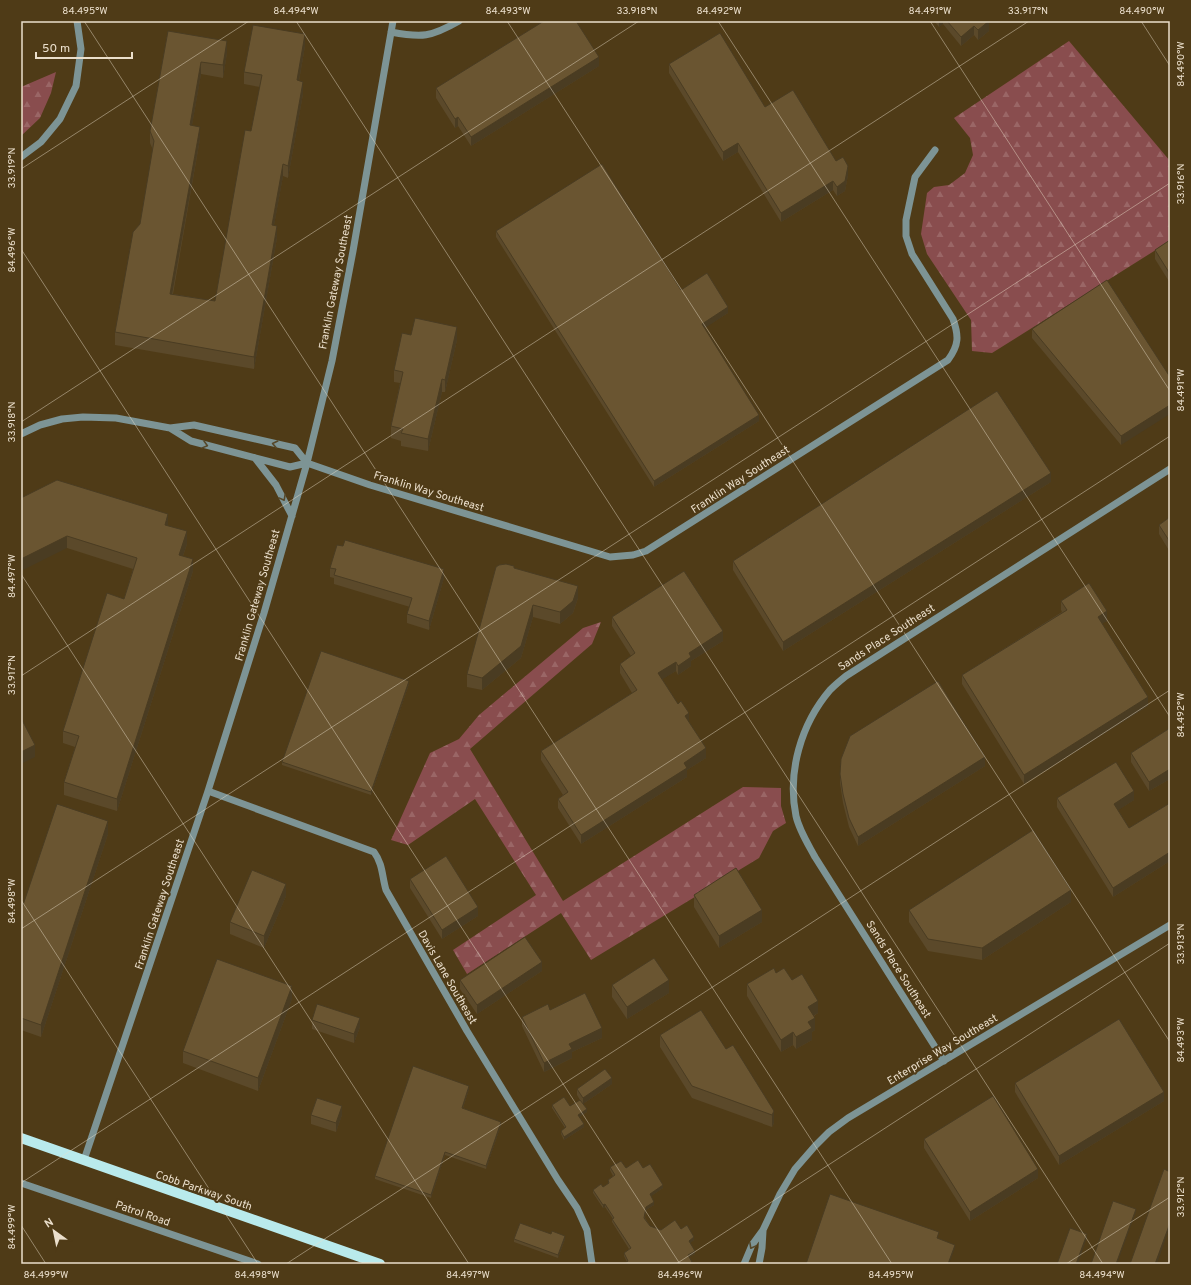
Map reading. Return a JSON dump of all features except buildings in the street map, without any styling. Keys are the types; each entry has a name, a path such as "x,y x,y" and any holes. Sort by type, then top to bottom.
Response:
{"main road":[{"name":"Cobb Parkway South","path":"21,1138 380,1264"}],"street":[{"path":"21,157 41,142 60,119 76,86 81,49 77,21"},
{"name":"Franklin Gateway Southeast","path":"84,1160 208,791 264,613 307,463 332,361 353,251 393,21"},
{"path":"391,32 411,36 431,35 444,30 458,21"},
{"name":"Franklin Way Southeast","path":"307,463 370,485 610,557 632,555 646,551 948,360 954,352 958,340 954,319 912,254 906,236 906,220 915,178 935,150"},
{"path":"21,434 40,425 62,419 83,417 116,418 170,428 194,424 295,448 307,463 290,467 191,441 170,428"},
{"path":"255,458 276,485 292,516"},
{"name":"Sands Place Southeast","path":"944,1061 815,857 802,832 796,816 794,779 796,756 808,723 831,689 846,676 1170,469"},
{"name":"Davis Lane Southeast","path":"208,791 374,852 380,860 383,869 383,880 386,890 467,1031 576,1208 587,1230 592,1264"},
{"name":"Enterprise Way Southeast","path":"744,1264 752,1245 763,1230 780,1194 795,1169 820,1141 848,1118 1170,925"},
{"name":"Patrol Road","path":"21,1183 258,1264"},
{"name":"Enterprise Way Southeast","path":"759,1264 763,1230"}],"green space":[{"path":"1069,41 1170,161 1170,241 992,353 972,351 971,320 927,254 921,234 927,193 934,187 949,185 965,173 973,155 970,138 954,118"},
{"path":"56,72 51,93 40,118 21,136 21,87"},
{"path":"601,622 592,644 470,749 563,901 743,787 781,788 781,806 786,823 773,831 759,858 591,960 561,913 467,974 453,950 536,895 475,799 408,845 391,840 430,753 459,739 479,715 583,628"}]}
